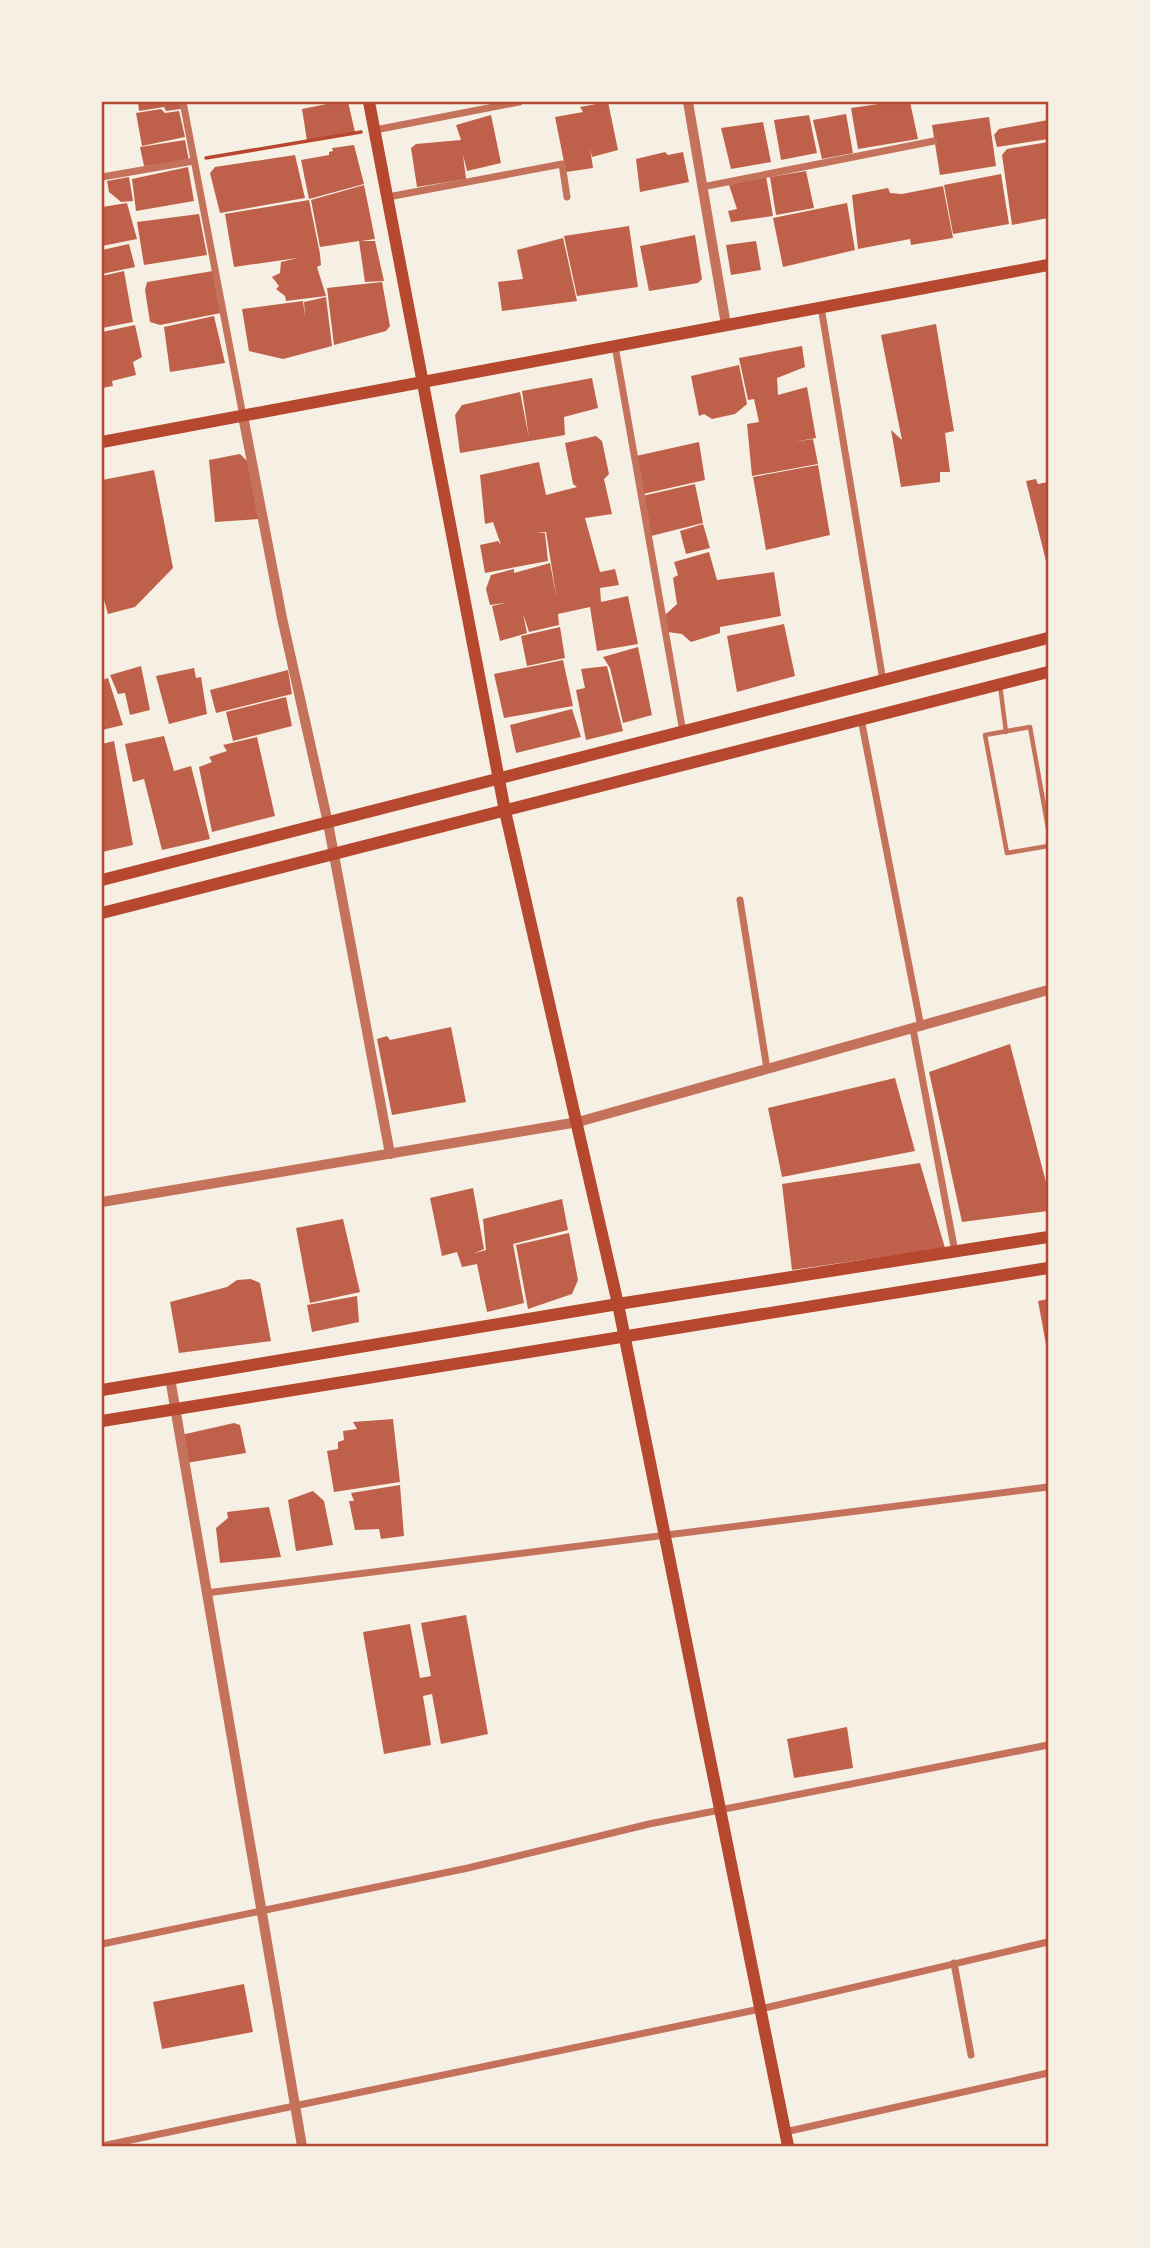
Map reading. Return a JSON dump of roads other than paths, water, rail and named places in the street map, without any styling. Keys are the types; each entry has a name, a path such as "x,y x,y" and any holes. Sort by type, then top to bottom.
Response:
{"main road":[{"path":"369,102 505,811 618,1304 788,2147"},
{"path":"102,442 1048,265"},
{"path":"102,878 500,780 1048,638"},
{"path":"102,913 1048,671"},
{"path":"102,1390 618,1304 1048,1237"},
{"path":"102,1421 624,1334 1048,1268"}],"street":[{"path":"183,102 282,618 328,823 390,1154"},
{"path":"375,130 516,102"},
{"path":"688,102 726,325"},
{"path":"702,187 934,141"},
{"path":"102,177 194,160"},
{"path":"387,197 562,163 567,197"},
{"path":"821,307 883,681"},
{"path":"615,346 683,732"},
{"path":"861,719 891,873 955,1252"},
{"path":"740,900 767,1069"},
{"path":"102,1202 578,1122 1048,990"},
{"path":"170,1378 302,2147"},
{"path":"206,1593 1048,1487"},
{"path":"102,1944 468,1868 649,1824 1048,1745"},
{"path":"102,2146 760,2009 1048,1942"},
{"path":"954,1963 971,2055"},
{"path":"785,2132 1048,2073"}],"lane":[{"path":"1000,684 1006,732"},
{"path":"1048,828 1030,727 985,735 1007,853 1048,846"}]}
